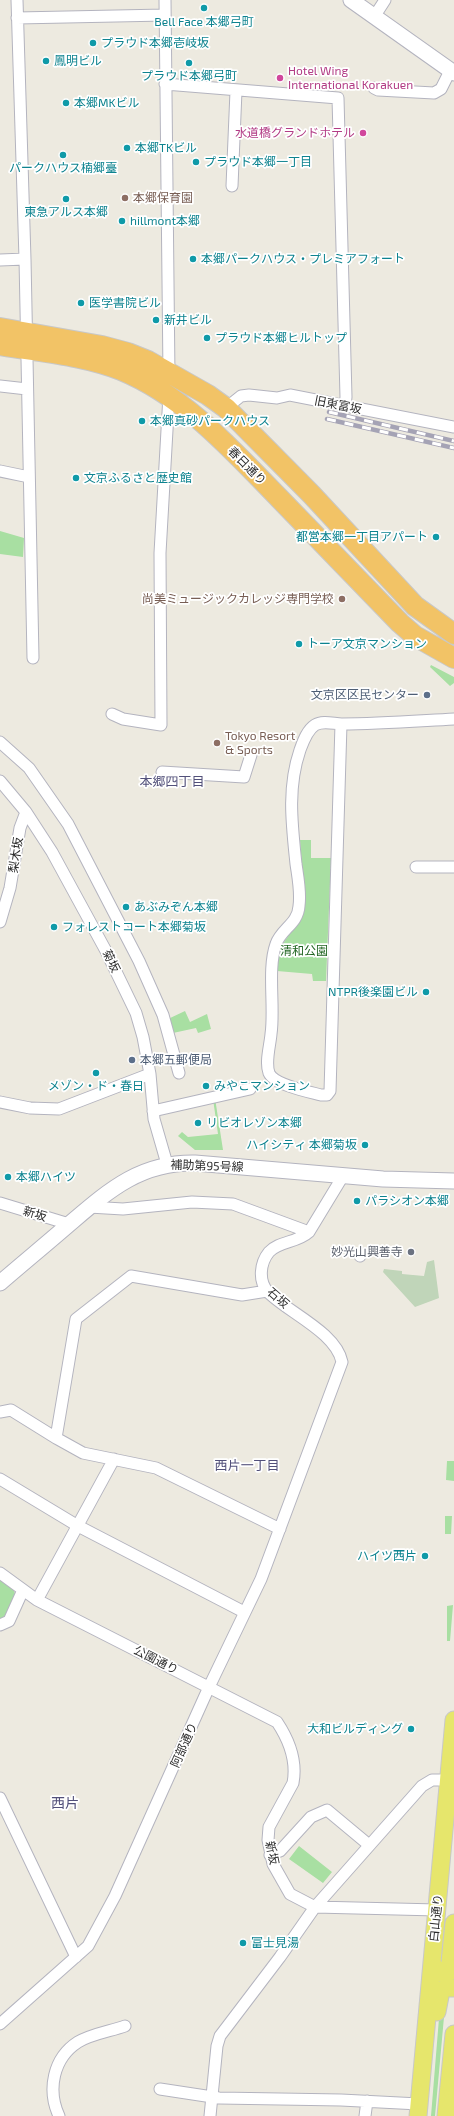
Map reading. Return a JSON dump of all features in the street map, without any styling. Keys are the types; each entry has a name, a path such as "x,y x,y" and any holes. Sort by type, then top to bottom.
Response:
{"highway":[{"name":"春日通り","path":"0,328 26,341 100,362 139,378 192,412 239,457 400,623 416,636 454,658"},
{"name":"春日通り","path":"0,345 26,341 116,350 148,361 169,372 226,408 312,495 415,606 454,634"}],"main road":[{"name":"白山通り","path":"418,2110 454,1720"},
{"path":"432,1963 438,1973 443,1974 449,1972 454,1923"},
{"path":"418,2110 426,2097 431,2074 439,1996 443,1989 454,1988"},
{"path":"446,2116 453,2045"}],"street":[{"path":"17,0 25,259 33,658"},
{"path":"112,714 123,718 161,725 160,553 169,396 165,0"},
{"path":"351,0 452,72 441,89 434,93 378,90 374,88"},
{"path":"374,17 385,0"},
{"path":"18,18 164,15"},
{"path":"165,84 236,91 338,98 345,298 345,406"},
{"path":"232,186 236,91"},
{"path":"0,260 25,259"},
{"path":"0,386 27,389"},
{"name":"旧東富坂","path":"226,408 241,396 249,395 276,398 290,395 454,427"},
{"path":"0,471 29,477"},
{"path":"341,724 330,1091 327,1095 321,1095 277,1081 270,1074 268,1066 274,1016 272,965 276,944 282,934 296,918 299,906 300,892 290,814 291,787 296,761 306,738 315,725 321,722 341,724 454,719"},
{"path":"0,742 29,768 68,824 139,961 163,1015 178,1073"},
{"path":"162,772 244,777 251,755"},
{"name":"菊坂","path":"0,781 26,812 52,852 106,951 136,1013 143,1037 150,1074 153,1111 158,1136 167,1164"},
{"name":"梨木坂","path":"0,922 10,888 20,828 26,812"},
{"path":"416,868 454,867"},
{"path":"0,1102 30,1108 59,1109 150,1074"},
{"path":"153,1111 250,1089"},
{"name":"補助第95号線","path":"0,1283 89,1207 123,1181 147,1170 167,1164 216,1165 343,1176 454,1182"},
{"name":"石坂","path":"317,1431 342,1362 340,1354 317,1328 267,1291 261,1278 261,1269 268,1253 276,1246 302,1239 309,1232 343,1176"},
{"path":"89,1207 123,1209 192,1202 233,1204 309,1232"},
{"name":"新坂","path":"0,1203 69,1224"},
{"path":"56,1438 76,1319 131,1276 242,1295 267,1291"},
{"path":"0,1412 11,1410 82,1453 156,1468 280,1529"},
{"name":"阿部通り","path":"0,2024 88,1946 115,1896 209,1687 261,1579 317,1431"},
{"path":"37,1600 114,1460"},
{"path":"0,1479 78,1526 244,1612"},
{"name":"公園通り","path":"0,1573 37,1600 277,1722 284,1732 294,1761"},
{"path":"0,1625 9,1621 23,1590"},
{"name":"新坂","path":"294,1761 293,1783 269,1827 270,1854 285,1889 298,1900 315,1907"},
{"path":"210,2116 217,2046 220,2036 280,1957 315,1907 369,1845 422,1786 432,1780 449,1780"},
{"path":"0,1798 76,1957"},
{"path":"270,1854 280,1851 311,1817 328,1810 369,1845"},
{"path":"315,1907 437,1910"},
{"path":"58,2116 52,2093 54,2070 64,2052 79,2041 125,2026"},
{"path":"160,2089 212,2097 257,2100 367,2101 418,2110"},
{"path":"365,2116 367,2101"}],"green space":[{"path":"0,531 24,538 23,557 0,554"},
{"path":"431,665 454,677 454,683 450,686 430,667"},
{"name":"清和公園","path":"300,840 311,840 311,858 331,858 326,981 313,981 312,974 277,971 279,949 301,918 303,878"},
{"path":"185,1011 190,1022 207,1014 211,1029 198,1033 196,1028 173,1033 168,1019"},
{"path":"215,1098 223,1150 195,1150 178,1136 182,1132 188,1137 218,1134 213,1099"},
{"path":"434,1260 439,1298 415,1307 383,1272 384,1269 402,1271 402,1274 424,1276 427,1262"},
{"path":"447,1461 454,1461 454,1481 446,1480"},
{"path":"445,1516 452,1516 451,1534 445,1534"},
{"path":"0,1579 13,1589 15,1594 10,1609 5,1617 0,1621"},
{"path":"453,1605 450,1641 447,1641 447,1606"},
{"path":"299,1846 332,1872 323,1883 289,1859"},
{"path":"440,2006 445,2006 435,2116 431,2116"}],"railway":[{"path":"329,412 454,441"},
{"path":"327,419 454,448"}],"place":[{"name":"Bell Face 本郷弓町","path":"204,8"},
{"name":"プラウド本郷壱岐坂","path":"93,43"},
{"name":"鳳明ビル","path":"46,61"},
{"name":"プラウド本郷弓町","path":"189,63"},
{"name":"Hotel Wing International Korakuen","path":"280,78"},
{"name":"本郷MKビル","path":"66,103"},
{"name":"水道橋グランドホテル","path":"363,133"},
{"name":"本郷TKビル","path":"127,148"},
{"name":"パークハウス楠郷臺","path":"63,155"},
{"name":"プラウド本郷一丁目","path":"196,162"},
{"name":"本郷保育園","path":"125,198"},
{"name":"東急アルス本郷","path":"66,199"},
{"name":"hillmont本郷","path":"122,221"},
{"name":"本郷パークハウス・プレミアフォート","path":"193,259"},
{"name":"医学書院ビル","path":"81,303"},
{"name":"新井ビル","path":"156,320"},
{"name":"プラウド本郷ヒルトップ","path":"207,338"},
{"name":"本郷真砂パークハウス","path":"142,421"},
{"name":"文京ふるさと歴史館","path":"76,478"},
{"name":"都営本郷一丁目アパート","path":"436,537"},
{"name":"尚美ミュージックカレッジ専門学校","path":"342,599"},
{"name":"トーア文京マンション","path":"299,644"},
{"name":"文京区区民センター","path":"427,695"},
{"name":"Tokyo Resort & Sports","path":"217,743"},
{"name":"あぶみぞん本郷","path":"126,907"},
{"name":"フォレストコート本郷菊坂","path":"54,927"},
{"name":"NTPR後楽園ビル","path":"426,992"},
{"name":"本郷五郵便局","path":"132,1060"},
{"name":"メゾン・ド・春日","path":"96,1073"},
{"name":"みやこマンション","path":"206,1086"},
{"name":"リビオレゾン本郷","path":"198,1123"},
{"name":"ハイシティ 本郷菊坂","path":"365,1145"},
{"name":"本郷ハイツ","path":"8,1177"},
{"name":"パラシオン本郷","path":"357,1201"},
{"name":"妙光山興善寺","path":"411,1252"},
{"name":"ハイツ西片","path":"425,1556"},
{"name":"大和ビルディング","path":"411,1729"},
{"name":"富士見湯","path":"243,1943"}],"district":[{"name":"本郷四丁目","path":"172,782"},
{"name":"西片一丁目","path":"247,1466"},
{"name":"西片","path":"65,1803"}]}
